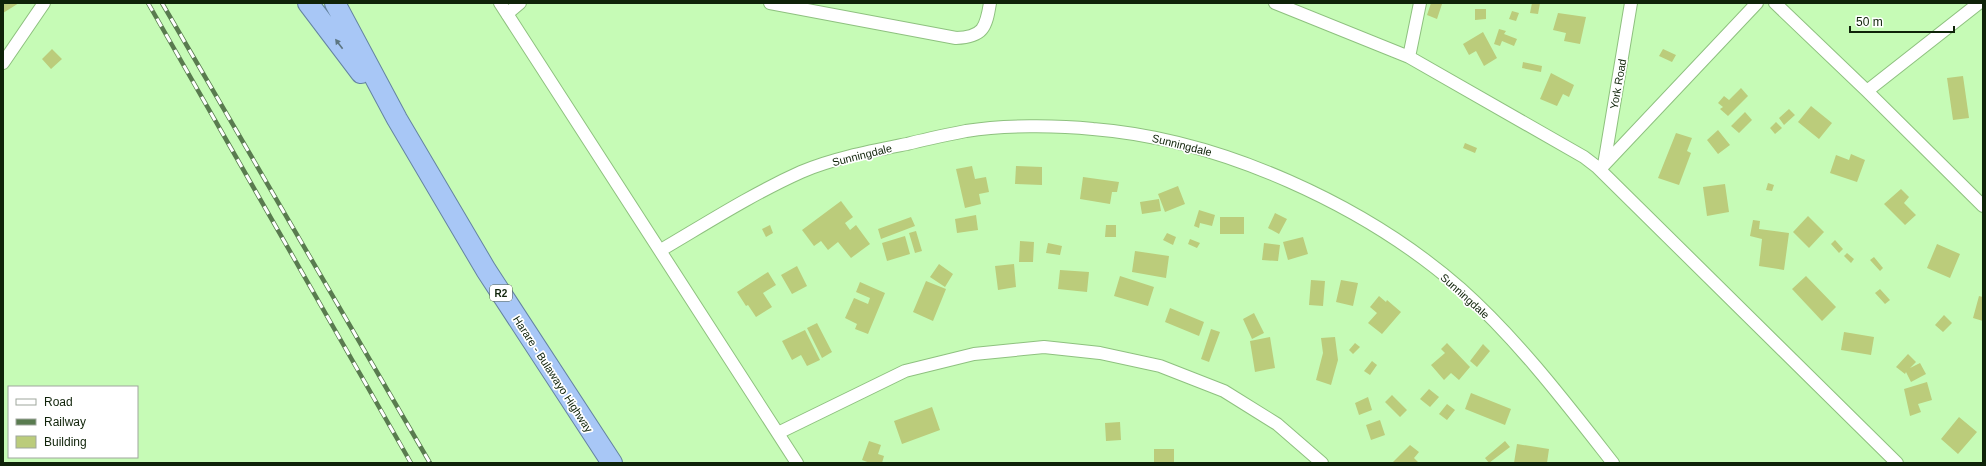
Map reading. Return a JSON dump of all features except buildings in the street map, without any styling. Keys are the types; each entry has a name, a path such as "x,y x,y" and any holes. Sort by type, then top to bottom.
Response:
{"highway":[{"name":"Harare - Bulawayo Highway","path":"308,3 397,119"},
{"name":"Harare - Bulawayo Highway","path":"335,3 397,119 486,270 612,463"}],"street":[{"path":"3,63 44,3"},
{"path":"500,3 661,250 797,463"},
{"path":"507,14 520,3"},
{"path":"770,3 956,38 971,37 981,32 988,20 990,3"},
{"path":"1275,3 1409,57 1600,166 1891,461"},
{"path":"1409,57 1420,3"},
{"name":"York Road","path":"1600,166 1631,3"},
{"path":"1600,166 1757,3"},
{"path":"1775,3 1867,91 1983,206"},
{"path":"1867,91 1980,3"},
{"name":"Sunningdale","path":"661,250 753,196 803,171 862,153 968,131 1028,127 1093,128 1164,139 1226,156 1313,193 1398,240 1461,290 1517,346 1613,463"},
{"path":"778,433 905,371 974,354 1044,347 1100,353 1160,366 1224,391 1277,424 1322,463"}],"railway":[{"path":"148,3 411,463"},
{"path":"162,3 430,463"}]}
